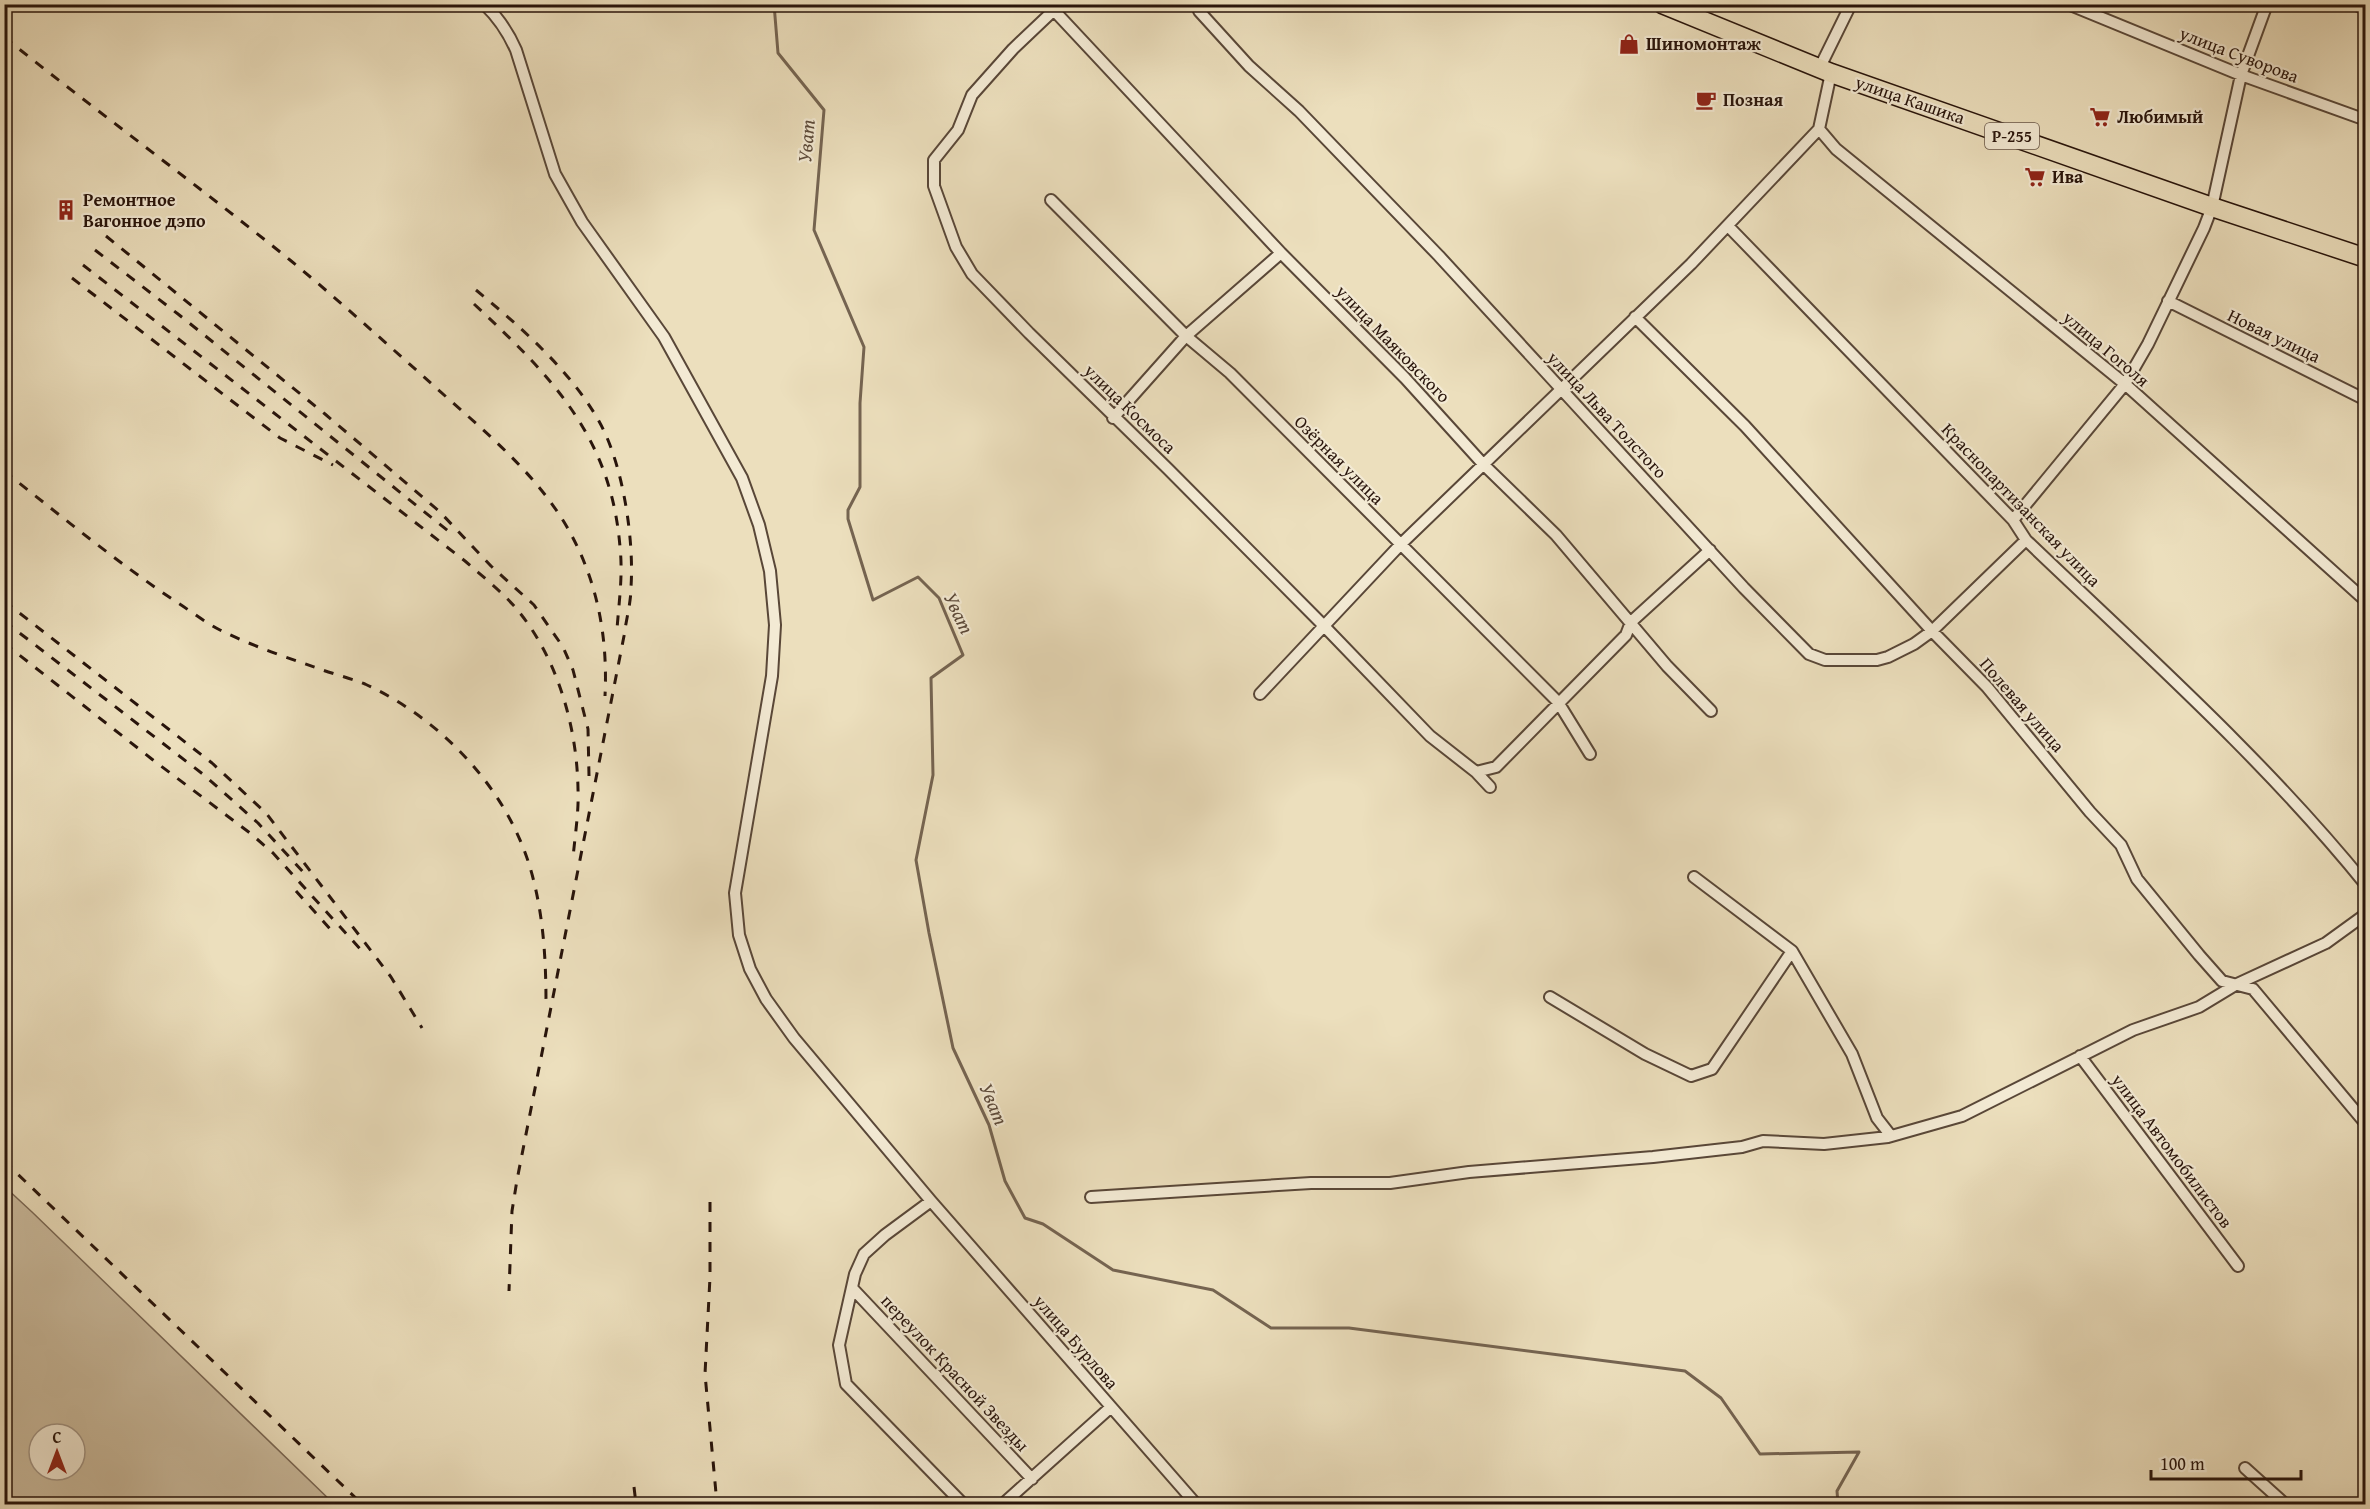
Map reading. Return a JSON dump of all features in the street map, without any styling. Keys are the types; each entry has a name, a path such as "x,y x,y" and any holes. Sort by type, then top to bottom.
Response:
{"highway":[{"name":"улица Кашика","path":"1662,4 1826,70 2212,207 2366,258"}],"street":[{"name":"улица Бурлова","path":"484,4 508,32 516,50 555,174 582,222 664,337 742,478 759,525 770,571 774,625 772,675 735,893 739,935 750,969 766,999 794,1038 931,1201 1196,1504"},
{"path":"1260,694 1400,545 1728,226 1820,129 1826,70 1851,4"},
{"name":"улица Суворова","path":"2068,4 2241,75 2366,120"},
{"path":"2013,520 2125,384 2148,344 2212,207 2241,75 2267,4"},
{"path":"2354,4 2366,9"},
{"name":"улица Маяковского","path":"1051,8 1281,253 1405,378 1483,464 1556,535 1667,666 1711,711"},
{"name":"улица Космоса","path":"1051,8 972,95 958,130 934,160 934,186 956,247 972,274 1113,418 1168,469 1430,736 1476,772 1491,787"},
{"name":"улица Льва Толстого","path":"1199,10 1249,66 1299,111 1439,256 1559,389 1809,654 1825,660 1877,660 1914,644 1932,631 2026,540"},
{"name":"улица Гоголя","path":"1820,129 1836,149 2125,384 2366,601"},
{"name":"Озёрная улица","path":"1051,200 1105,257 1186,336 1230,373 1558,702 1590,754"},
{"name":"Краснопартизанская улица","path":"1728,226 2013,520 2026,540 2205,712 2320,829 2366,885"},
{"path":"1113,418 1186,336 1281,253"},
{"name":"Новая улица","path":"2168,301 2366,400"},
{"name":"Полевая улица","path":"1635,317 1745,426 1932,631 1987,687 2090,812 2121,845 2137,879 2199,955 2222,981 2253,989 2366,1124"},
{"path":"1476,772 1497,767 1558,702 1626,635 1631,622 1710,550"},
{"path":"1694,877 1792,951 1851,1054 1877,1118 1891,1136"},
{"path":"1091,1197 1311,1184 1390,1183 1468,1172 1664,1156 1742,1147 1762,1141 1824,1144 1891,1136 1962,1116 2133,1030 2199,1006 2237,984 2326,943 2366,914"},
{"path":"1550,997 1645,1054 1691,1076 1712,1070 1792,951"},
{"name":"улица Автомобилистов","path":"2080,1056 2238,1266"},
{"path":"931,1201 885,1235 864,1254 855,1274 839,1345 846,1384 963,1504"},
{"name":"переулок Красной Звезды","path":"853,1289 1032,1479"},
{"path":"1003,1504 1111,1407"},
{"path":"2245,1468 2285,1504"}],"shaded area":[{"path":"5,1187 32,1212 334,1504 5,1504"}],"waterway":[{"name":"Уват","path":"774,4 778,53 824,110 814,230 864,347 860,403 860,487 848,510 848,519 873,600 918,577 939,598 963,655 931,678 933,775 916,860 953,1048 989,1125 1005,1181 1025,1218 1043,1224 1113,1270 1213,1290 1271,1328 1349,1328 1685,1371 1721,1398 1760,1454 1859,1452 1837,1491 1838,1504"}],"railway":[{"path":"4,37 290,260 357,317 501,446 519,465 553,505 567,527 586,567 602,630 605,652 605,696"},
{"path":"106,236 325,414 439,511 491,566 534,605 563,647 573,670 588,729 589,776"},
{"path":"95,250 452,534"},
{"path":"83,265 465,561 515,607 530,626 542,647 562,693 569,717 574,741 578,789 573,858"},
{"path":"72,278 280,438 333,465"},
{"path":"476,290 512,320 547,354 580,392 593,411 611,448 622,487 629,528 632,569 624,636 517,1180 512,1211 509,1291"},
{"path":"474,304 552,383 590,440 604,472 614,508 620,547 621,578 617,629"},
{"path":"4,471 112,556 210,624 268,650 365,684 392,698 443,735 486,781 518,835 538,898 543,933 546,1003"},
{"path":"4,601 212,763 266,813 391,977 422,1028"},
{"path":"4,621 204,775 258,823 305,874"},
{"path":"4,643 250,833 273,853 362,951"},
{"path":"296,891 332,931"},
{"path":"4,1161 362,1504"},
{"path":"710,1202 710,1277 705,1374 717,1504"},
{"path":"634,1487 636,1504"}],"place":[{"name":"Шиномонтаж","path":"1629,44"},
{"name":"Позная","path":"1706,100"},
{"name":"Любимый","path":"2100,117"},
{"name":"Ива","path":"2035,177"},
{"name":"Ремонтное Вагонное дэпо","path":"66,210"}]}
